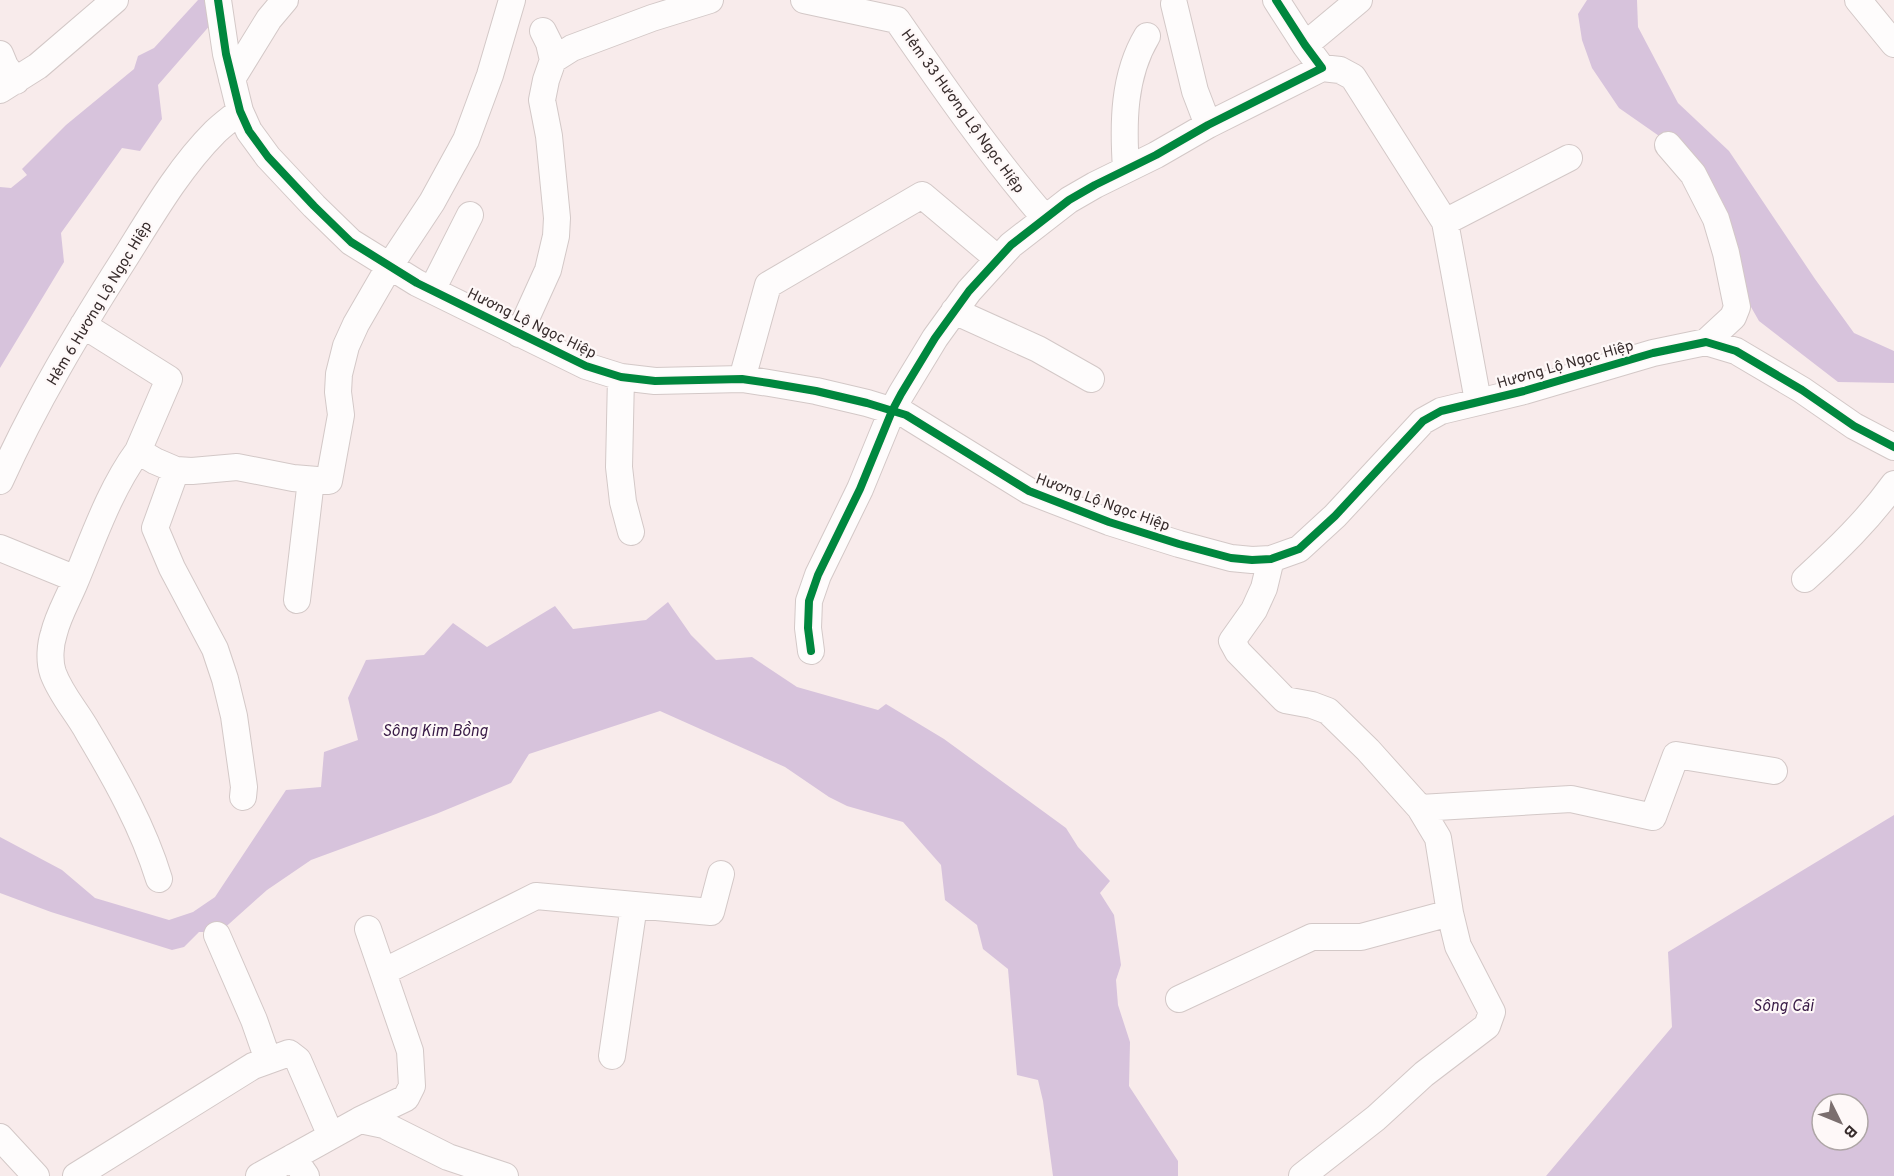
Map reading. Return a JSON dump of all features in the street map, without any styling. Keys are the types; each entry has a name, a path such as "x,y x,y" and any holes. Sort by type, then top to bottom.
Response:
{"street":[{"path":"8,85 38,66 116,0"},
{"name":"Hương Lộ Ngọc Hiệp","path":"218,0 226,54 240,111 249,131 268,158 351,242 389,267 586,366 621,376 655,381 742,380 816,391 906,415 924,424 1029,491 1109,522 1231,558 1271,559 1299,549 1317,534 1423,421 1441,411 1564,380 1653,353 1706,342 1736,351 1802,390 1854,426 1894,447"},
{"path":"232,79 269,19 285,0"},
{"path":"297,600 320,480 341,415 338,392 339,374 346,346 389,267 432,202 466,140 490,75 512,0"},
{"path":"553,60 572,48 652,18 710,0"},
{"name":"Hẻm 33 Hương Lộ Ngọc Hiệp","path":"804,0 897,20 960,110 1019,188 1045,218"},
{"path":"1276,0 1322,68"},
{"path":"1305,45 1359,0"},
{"path":"1858,0 1894,44"},
{"path":"1174,4 1195,91 1208,125"},
{"path":"519,334 548,270 556,236 557,218 549,136 542,100 553,60 543,31"},
{"path":"1126,169 1125,125 1128,83 1147,36"},
{"path":"0,54 9,71 8,85"},
{"path":"811,651 808,628 809,601 818,575 860,489 892,411 954,311 969,291 1011,245 1069,200 1208,125 1322,68 1340,70 1353,77 1445,222 1478,402"},
{"name":"Hẻm 6 Hương Lộ Ngọc Hiệp","path":"0,481 21,434 96,301 190,162 215,131 240,111"},
{"path":"1668,145 1693,174 1716,219 1726,253 1737,307 1733,317 1706,342"},
{"path":"1445,222 1569,158"},
{"path":"742,380 768,285 922,195 998,259"},
{"path":"432,290 470,214"},
{"path":"954,311 1038,349 1091,379"},
{"path":"83,325 169,379 138,451 123,471 99,522 54,632 51,652 52,671 60,689 114,776 150,850 159,879"},
{"path":"621,376 619,466 623,502 632,532"},
{"path":"138,451 176,470 237,467 320,480"},
{"path":"176,470 155,528 172,568 215,650 225,679 234,716 244,787 243,797"},
{"path":"1805,579 1876,509 1894,484"},
{"path":"0,548 76,579"},
{"path":"1271,559 1264,588 1254,610 1232,641 1238,652 1285,700 1312,705 1328,711 1368,750 1420,808 1438,838 1446,876 1450,913 1458,946 1492,1012 1487,1026 1424,1074 1376,1118 1302,1176"},
{"path":"1420,808 1571,799 1653,817 1676,754 1774,771"},
{"path":"382,972 536,896 711,912 721,874"},
{"path":"612,1056 634,905"},
{"path":"1179,999 1312,937 1361,937 1450,913"},
{"path":"259,1176 300,1167 332,1136 406,1098 412,1086 410,1051 368,929"},
{"path":"217,935 254,1020 268,1060"},
{"path":"76,1176 253,1066 289,1053 298,1060 332,1136"},
{"path":"360,1120 384,1125 447,1157 505,1176"},
{"path":"0,1137 36,1176"}],"water":[{"path":"198,0 232,0 158,85 162,119 140,151 122,148 61,233 64,262 0,368 0,187 11,188 27,175 22,169 66,125 134,69 138,56 154,48"},
{"path":"1587,0 1637,0 1638,27 1678,103 1729,151 1854,333 1894,351 1894,383 1838,382 1759,321 1739,286 1738,250 1724,205 1704,167 1682,143 1662,138 1619,108 1592,68 1582,40 1578,14"},
{"name":"Sông Kim Bồng","path":"668,602 691,635 716,660 752,657 797,687 878,710 886,704 944,739 1066,828 1078,847 1110,881 1100,893 1114,915 1121,965 1116,980 1118,1005 1130,1042 1129,1086 1178,1161 1178,1176 1053,1176 1038,1080 1017,1075 1008,969 983,949 977,925 945,900 941,865 903,822 847,806 829,797 785,767 660,711 529,754 511,783 436,814 311,860 267,890 220,932 199,932 184,947 172,950 51,912 0,893 0,837 62,870 95,898 169,920 193,912 215,897 286,790 321,787 324,752 358,740 348,698 366,660 424,655 453,623 487,647 555,606 573,629 646,620"},
{"name":"Sông Cái","path":"1894,815 1894,1176 1546,1176 1672,1027 1668,952"}],"cycle path":[{"path":"218,0 226,54 240,111 249,131 268,157 351,242 417,283 586,366 621,377 655,381 742,379 816,391 906,415 1029,491 1109,522 1231,558 1271,559 1299,549 1335,516 1423,421 1441,411 1524,391 1653,353 1706,342 1736,351 1802,390 1854,426 1894,447"},
{"path":"811,651 808,628 809,601 818,575 860,489 892,411 935,338 969,291 1011,245 1069,200 1208,125 1322,68 1276,0"}]}
